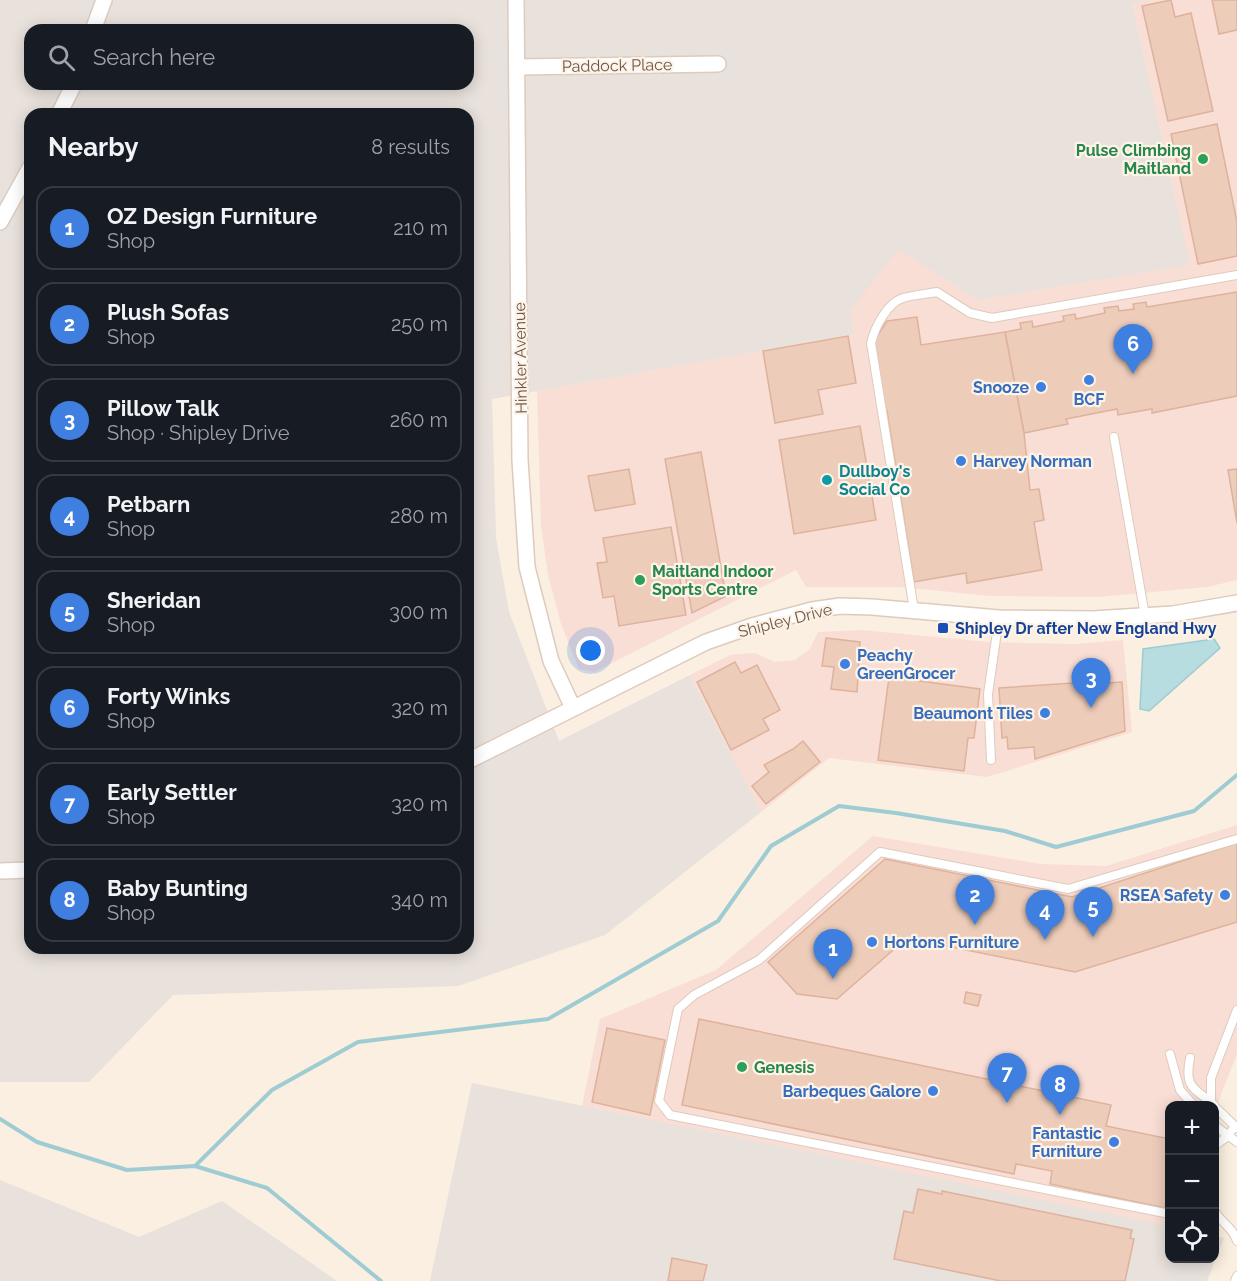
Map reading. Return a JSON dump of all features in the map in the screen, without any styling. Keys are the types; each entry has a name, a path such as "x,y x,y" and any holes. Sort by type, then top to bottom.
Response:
{"street":[{"path":"95,24 104,0"},
{"name":"Hinkler Avenue","path":"516,0 520,460 527,567 551,661 573,708"},
{"name":"Paddock Place","path":"517,67 718,64"},
{"path":"62,108 71,90"},
{"path":"0,222 24,179"},
{"name":"Shipley Drive","path":"474,758 706,642 752,626 812,610 840,606 872,607 1035,620 1173,614 1237,603"},
{"path":"0,871 24,870"}],"lane":[{"path":"914,610 871,343 874,330 892,304 902,298 937,292 970,313 992,318 1237,275"},
{"path":"1114,437 1145,616"},
{"path":"991,760 988,694 999,618"},
{"path":"1165,1213 669,1115 660,1101 678,1009 694,995 759,960 880,852 1068,889 1237,839"},
{"path":"1213,1101 1211,1078 1237,1010"},
{"path":"1170,1054 1180,1090 1190,1101"},
{"path":"1190,1058 1187,1073 1190,1082 1198,1094 1208,1101"},
{"path":"1219,1111 1236,1127 1219,1143"},
{"path":"1219,1129 1227,1137 1237,1142"},
{"path":"1219,1218 1235,1233 1237,1241"},
{"path":"1235,1281 1237,1276"}],"shaded area":[{"path":"0,0 1150,0 1132,4 1190,265 978,300 898,249 850,311 854,334 492,399 496,538 509,612 559,741 690,675 761,812 605,935 458,986 173,995 89,1082 0,1082"},
{"path":"1150,0 1237,0 1237,580 1207,587 1099,597 991,596 900,587 806,587 796,570 594,672 579,669 561,624 548,575 541,526 537,391 853,334 849,311 898,248 978,300 1189,265 1132,4"},
{"path":"861,630 989,642 1075,644 1123,640 1132,732 987,777 829,758 761,812 690,675 730,655 755,653 775,662 795,660 810,649 818,632"},
{"path":"1237,825 1237,1054 1219,1101 1165,1101 1165,1226 582,1106 600,1019 716,970 873,836 1041,864 1106,866"},
{"path":"472,1083 1165,1225 1165,1263 1214,1263 1207,1281 430,1281"},
{"path":"0,1180 139,1237 222,1201 337,1281 0,1281"},
{"path":"1219,1237 1224,1238 1219,1251"}],"water":[{"path":"1214,639 1220,648 1149,711 1140,709 1143,649"}],"building":[{"path":"1171,0 1175,17 1191,13 1213,111 1168,121 1142,6"},
{"path":"1212,0 1237,0 1237,30 1219,34"},
{"path":"1217,124 1237,222 1237,256 1198,264 1171,134"},
{"path":"1237,292 1237,396 1152,413 1152,409 1118,415 1117,409 1066,419 1068,424 1024,433 1005,332 1021,329 1020,323 1032,321 1033,327 1064,321 1063,316 1075,314 1076,319 1105,313 1104,308 1118,306 1119,311 1134,309 1133,304 1146,302 1147,307"},
{"name":"Harvey Norman","path":"917,317 921,345 1005,332 1024,433 1030,490 1039,489 1044,520 1034,522 1042,570 967,583 966,573 914,582 887,411 883,412 872,344 887,321"},
{"path":"848,336 856,383 818,390 823,414 775,423 763,351"},
{"name":"Dullboy's Social Co","path":"860,426 876,520 794,534 779,440"},
{"path":"701,452 726,596 692,613 665,459"},
{"path":"629,469 635,504 595,511 588,476"},
{"path":"1237,469 1237,523 1228,470"},
{"name":"Maitland Indoor Sports Centre","path":"671,527 686,615 619,626 614,596 603,598 597,563 607,562 603,538"},
{"path":"826,638 860,642 857,692 831,689 834,667 822,666"},
{"path":"735,662 741,673 757,665 780,710 763,719 769,730 731,750 697,682"},
{"path":"889,677 980,689 974,738 968,738 964,771 878,760"},
{"path":"1088,682 1088,684 1122,682 1125,731 1035,759 1034,747 1008,749 1007,737 1002,738 999,688"},
{"path":"803,741 820,762 766,804 752,786 769,772 764,765"},
{"path":"1237,843 1237,922 1075,972 907,938 837,999 797,994 768,962 885,859 1072,897"},
{"path":"966,992 981,995 978,1006 964,1003"},
{"path":"699,1019 1111,1105 1106,1126 1165,1138 1165,1208 1050,1184 1052,1171 1016,1164 1014,1174 682,1105"},
{"path":"607,1028 665,1040 650,1115 592,1102"},
{"path":"918,1189 942,1194 942,1191 1132,1230 1130,1238 1134,1239 1125,1281 1001,1281 894,1259 904,1211 913,1213"},
{"path":"672,1258 707,1265 703,1281 668,1281"}],"waterway":[{"path":"195,1166 272,1090 358,1042 548,1019 718,921 771,846 839,806 1005,831 1056,847 1194,811 1237,775"},
{"path":"0,1119 37,1142 127,1170 195,1166 267,1188 381,1281"}],"place":[{"name":"Pulse Climbing Maitland","path":"1203,159"},
{"name":"Forty Winks","path":"1133,374"},
{"name":"BCF","path":"1089,380"},
{"name":"Snooze","path":"1041,387"},
{"name":"Harvey Norman","path":"961,461"},
{"name":"Dullboy's Social Co","path":"827,480"},
{"name":"Maitland Indoor Sports Centre","path":"640,580"},
{"name":"Shipley Dr after New England Hwy","path":"943,628"},
{"name":"Peachy GreenGrocer","path":"845,664"},
{"name":"Pillow Talk","path":"1091,708"},
{"name":"Beaumont Tiles","path":"1045,713"},
{"name":"RSEA Safety","path":"1225,895"},
{"name":"Plush Sofas","path":"975,925"},
{"name":"Sheridan","path":"1093,937"},
{"name":"Petbarn","path":"1045,940"},
{"name":"Hortons Furniture","path":"872,942"},
{"name":"OZ Design Furniture","path":"833,979"},
{"name":"Genesis","path":"742,1067"},
{"name":"Barbeques Galore","path":"933,1091"},
{"name":"Early Settler","path":"1007,1103"},
{"name":"Baby Bunting","path":"1060,1115"},
{"name":"Fantastic Furniture","path":"1114,1142"}]}
